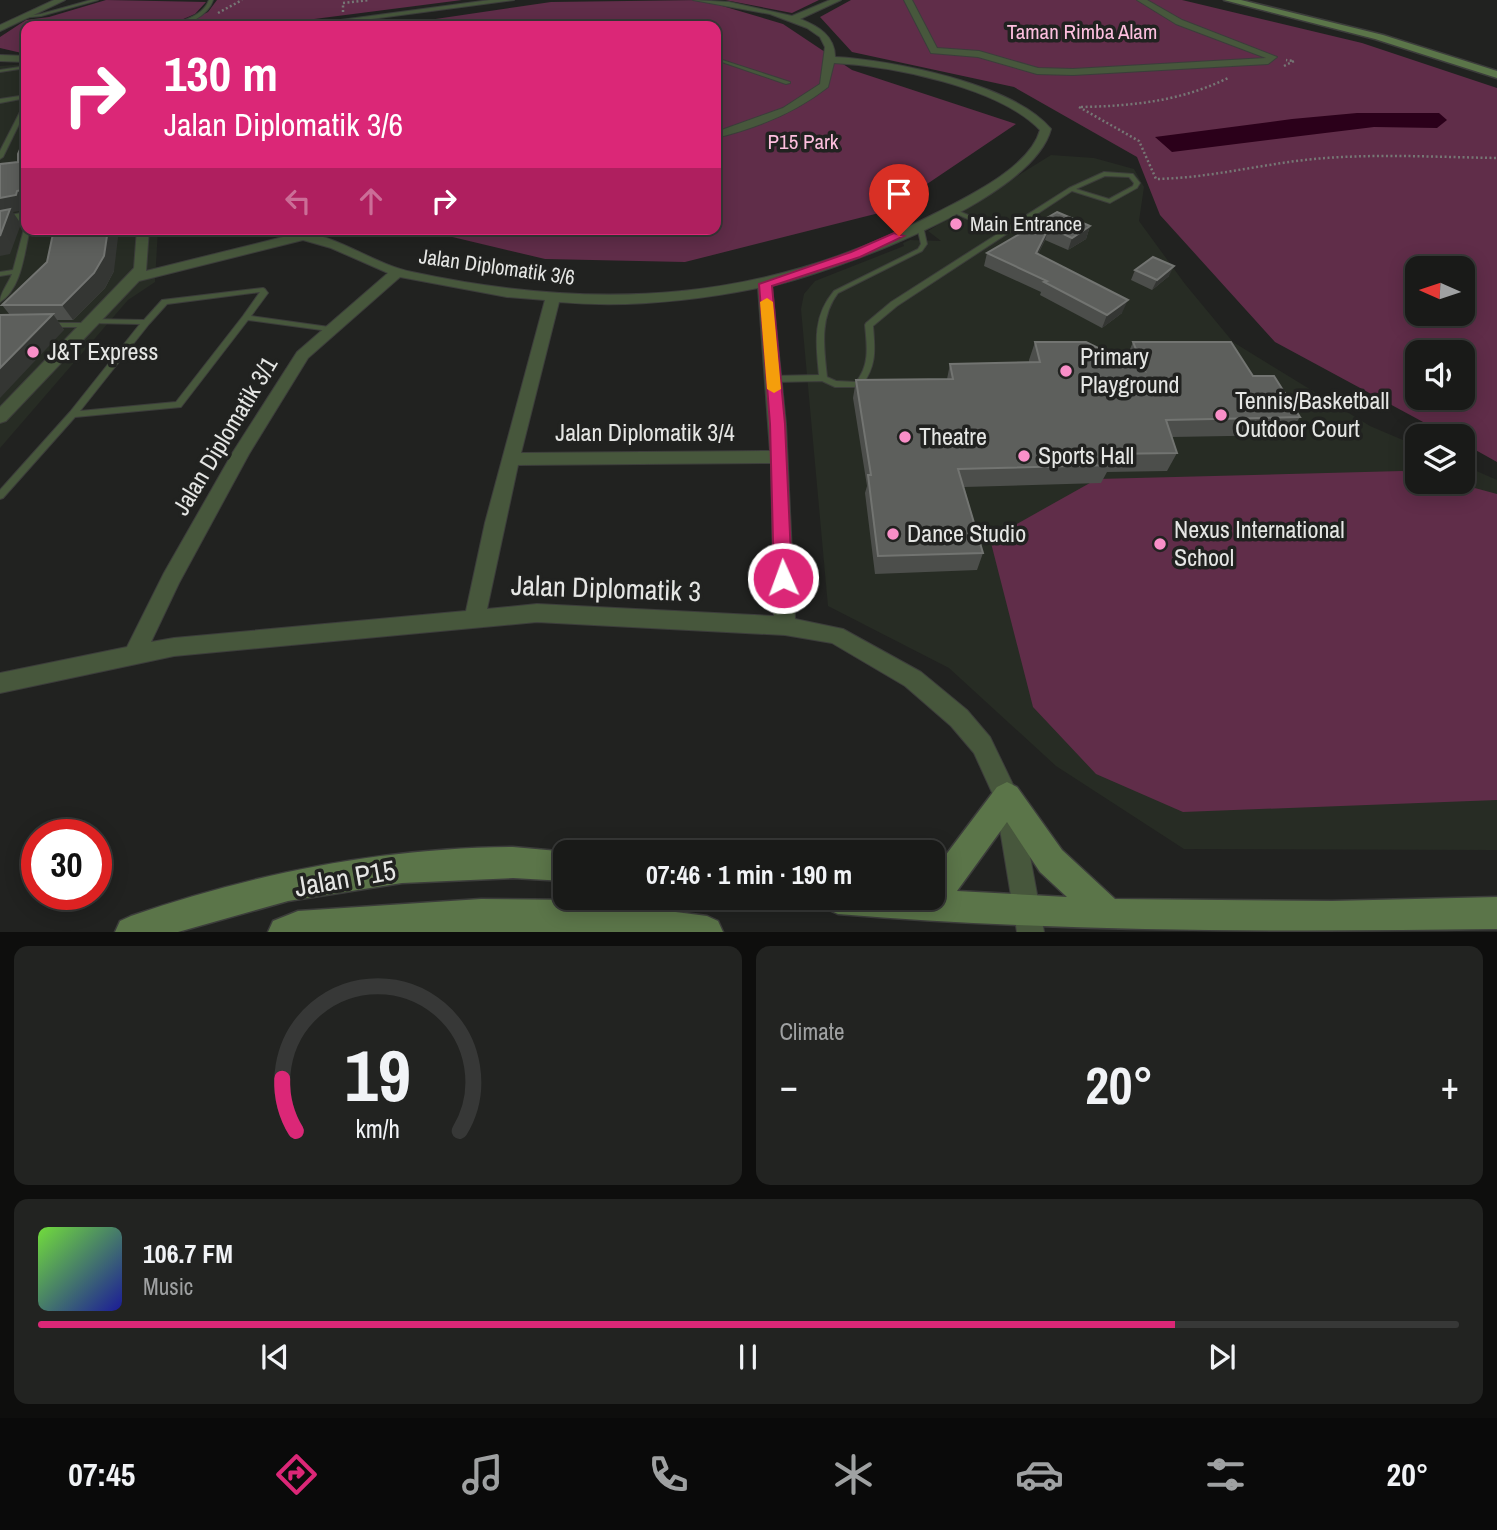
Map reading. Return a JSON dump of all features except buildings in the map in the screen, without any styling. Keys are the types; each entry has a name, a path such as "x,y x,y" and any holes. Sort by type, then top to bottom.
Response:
{"street":[{"path":"0,28 17,15 61,0"},
{"path":"358,21 510,0"},
{"path":"697,0 794,18 820,32 830,47 825,85 803,103 769,120 721,134"},
{"path":"794,18 837,0"},
{"path":"908,0 934,51 979,54 1037,71 1073,72 1268,61 1271,58 1261,51 1179,22 1141,0"},
{"path":"1229,0 1378,37 1497,75"},
{"path":"1256,0 1359,24 1497,67"},
{"path":"371,21 383,17"},
{"path":"0,58 21,59"},
{"name":"Jalan Diplomatik 3/6","path":"134,278 303,236 397,272 481,288 553,298 663,299 706,296 765,284 856,255 920,226 994,185 1034,153 1046,138 1042,121 1016,106 928,76 877,64 830,60"},
{"path":"0,221 21,217"},
{"path":"0,417 134,278 141,268 143,235"},
{"name":"Jalan Diplomatik 3/1","path":"134,655 171,579 242,452 302,355 397,272"},
{"path":"765,284 779,457 785,626"},
{"path":"475,617 494,523 553,298"},
{"name":"Jalan Diplomatik 3/4","path":"511,458 779,457"},
{"name":"Jalan Diplomatik 3","path":"0,683 174,646 537,613 785,626 836,635 913,679 959,718 982,745 1007,797 1030,921"},
{"path":"945,881 1007,797 1051,861 1111,916"},
{"name":"Jalan P15","path":"131,932 190,909 340,876 444,863 553,866"},
{"path":"945,903 1030,921 1111,916 1497,913"},
{"name":"Jalan P15","path":"293,930 481,915 582,916 707,932"}],"lane":[{"path":"17,15 53,12 96,0"},
{"path":"184,21 203,12 210,6 211,0"},
{"path":"721,61 788,83"},
{"path":"0,71 21,68"},
{"path":"0,101 21,98"},
{"path":"0,158 21,116"},
{"path":"773,379 822,378 835,384 858,385 869,372 872,358 869,325 894,304 1071,189 1113,173 1131,175 1137,183 1135,187 1110,201 1071,189"},
{"path":"952,210 1001,232"},
{"path":"822,378 821,313 826,302 836,292 920,250 924,244 920,226"},
{"path":"0,300 7,293 25,235"},
{"path":"0,274 15,272"},
{"path":"0,496 73,414 160,306 171,300 263,290 264,293 246,318 178,405 73,414"},
{"path":"246,318 329,330"},
{"path":"37,325 146,322"}],"path":[{"path":"343,3 369,0"},
{"path":"1271,58 1294,61 1280,69"},
{"path":"1228,78 1204,91 1124,107 1079,107 1139,141 1156,178 1198,178 1306,160 1403,156 1497,158"}],"shaded area":[{"path":"21,64 21,235 158,235 155,282 128,300 0,448 0,66"},
{"path":"1357,113 1439,113 1447,120 1437,128 1374,127 1172,152 1155,137 1292,119"},
{"name":"Nexus International School","path":"1051,155 1094,158 1134,169 1144,187 1139,221 1185,284 1233,342 1370,426 1405,441 1405,494 1475,494 1475,470 1497,480 1497,850 1184,849 1056,766 949,668 828,606 801,309 804,294 815,281 904,246 903,243 910,240 941,241 928,231"}],"green space":[{"path":"106,0 206,2 195,14 179,21 24,21 49,17"},
{"path":"217,0 462,0 299,21 190,21 208,12"},
{"name":"P15 Park","path":"702,0 783,24 852,70 1016,124 887,211 685,262 545,259 444,235 721,235 721,21 422,21 551,2"},
{"path":"725,0 819,0 792,13"},
{"name":"Taman Rimba Alam","path":"851,0 1182,0 1362,43 1497,88 1497,462 1475,450 1475,424 1427,424 1275,342 1160,215 1137,157 1014,87 852,52 820,17"},
{"path":"21,23 21,53 0,48 0,37"},
{"path":"1402,471 1405,472 1405,494 1475,494 1475,488 1497,494 1497,800 1183,812 1096,774 1033,707 990,539 1097,479"}],"slow traffic":[{"path":"767,302 774,389"}],"place":[{"name":"Main Entrance","path":"956,224"},
{"name":"J&T Express","path":"33,352"},
{"name":"Primary Playground","path":"1066,371"},
{"name":"Tennis/Basketball Outdoor Court","path":"1221,415"},
{"name":"Theatre","path":"905,437"},
{"name":"Sports Hall","path":"1024,456"},
{"name":"Dance Studio","path":"893,534"},
{"name":"Nexus International School","path":"1160,544"}],"route":[{"path":"783,578 778,424 765,284 856,255 899,236"}]}
